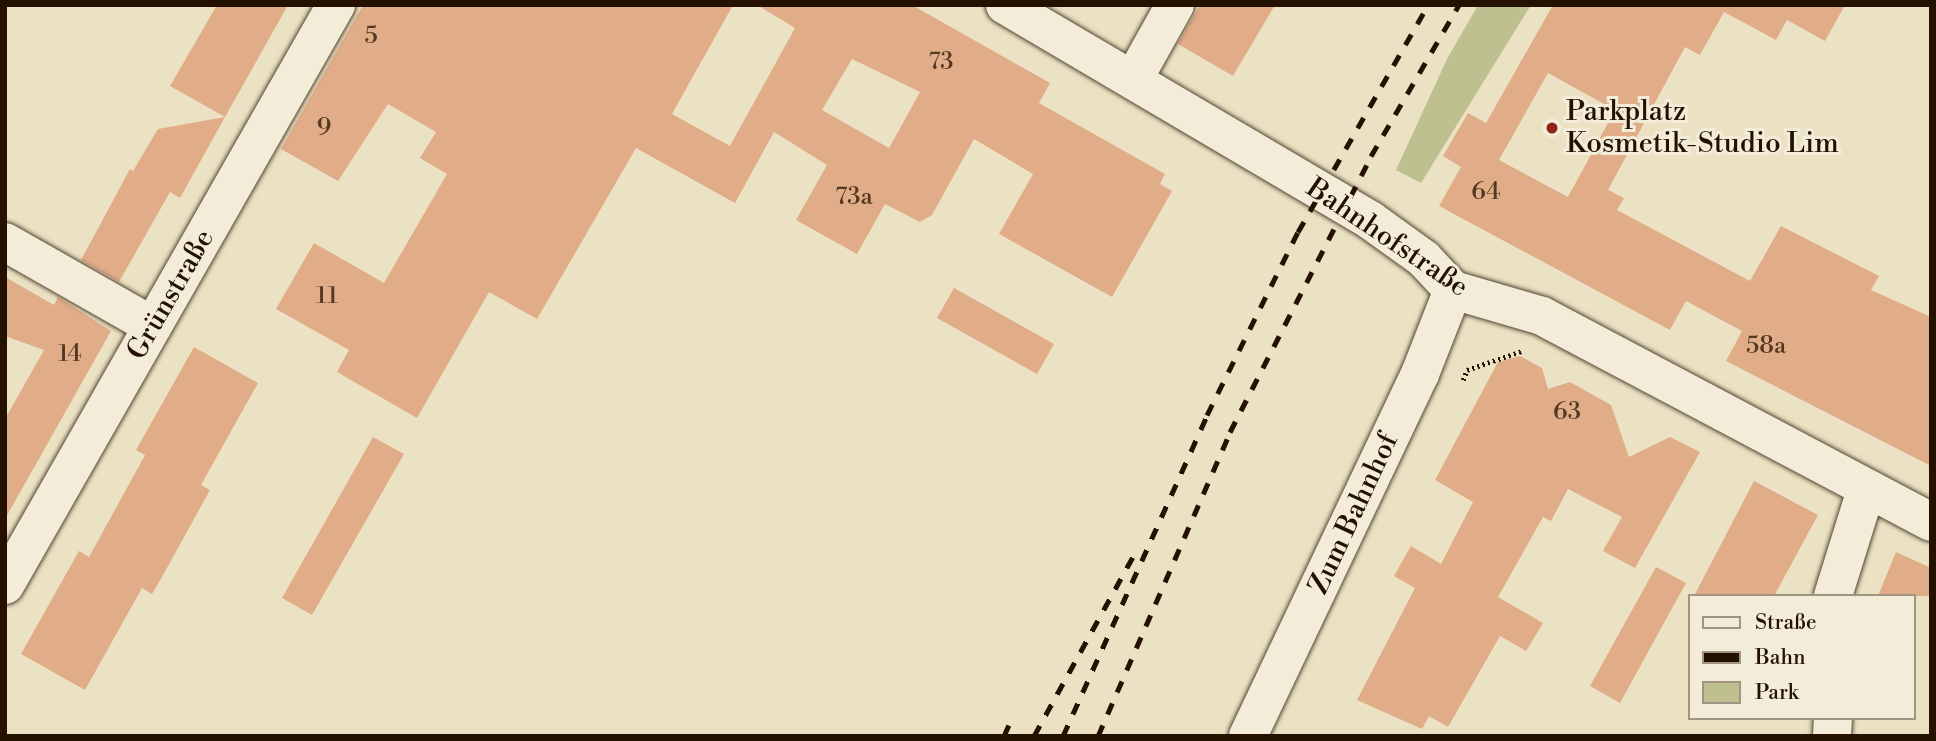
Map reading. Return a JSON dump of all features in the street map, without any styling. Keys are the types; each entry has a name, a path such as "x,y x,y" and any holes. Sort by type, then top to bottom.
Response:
{"street":[{"name":"Grünstraße","path":"5,585 336,5"},
{"name":"Bahnhofstraße","path":"1005,5 1370,220 1424,259 1454,290 1542,316 1866,490 1931,522"},
{"path":"1133,79 1175,5"},
{"path":"5,242 153,326"},
{"name":"Zum Bahnhof","path":"1248,736 1420,374 1454,290"},
{"path":"1834,594 1866,490"}],"path":[{"path":"1462,382 1468,370 1522,351 1534,357"}],"green space":[{"path":"1478,5 1531,5 1421,183 1396,170 1447,59"}],"building":[{"path":"217,5 288,5 225,117 170,86"},
{"path":"363,5 733,5 672,114 730,146 795,28 757,5 912,5 1050,83 1039,103 1165,174 1160,184 1172,191 1112,297 999,234 1033,174 974,139 932,215 920,222 885,204 857,254 796,220 827,165 774,132 735,203 636,148 537,319 489,292 417,418 337,372 349,350 276,309 314,243 384,283 447,174 420,158 436,132 388,104 338,181 281,149","holes":["852,59 920,92 889,148 822,110"]},
{"path":"1200,5 1275,5 1233,76 1178,44"},
{"path":"1553,5 1845,5 1825,41 1787,20 1776,40 1724,12 1700,55 1685,47 1608,190 1624,198 1617,210 1750,281 1781,226 1879,276 1871,290 1931,317 1931,466 1726,361 1742,331 1686,301 1670,330 1439,206 1461,167 1443,156 1468,113 1486,123","holes":["1548,73 1615,110 1568,197 1499,160"]},
{"path":"225,117 180,198 170,192 119,282 81,260 130,169 133,171 158,129"},
{"path":"5,277 54,305 58,297 111,331 5,519 5,419 44,350 5,336"},
{"path":"954,288 1054,344 1037,374 937,318"},
{"path":"194,347 258,383 201,485 210,490 162,577 152,594 142,588 85,690 21,654 79,551 89,557 145,455 136,450"},
{"path":"1520,356 1542,368 1548,389 1570,382 1611,405 1629,457 1670,437 1700,452 1635,568 1603,551 1622,517 1568,489 1551,521 1543,517 1498,597 1543,623 1526,651 1500,636 1448,727 1429,716 1422,729 1357,700 1415,588 1394,576 1411,546 1441,564 1473,502 1435,480 1498,362"},
{"path":"373,437 404,454 312,615 282,598"},
{"path":"1754,481 1818,515 1775,594 1695,594"},
{"path":"1896,552 1931,568 1931,596 1879,594"},
{"path":"1656,567 1686,583 1620,703 1590,686"}],"railway":[{"path":"1063,736 1207,415 1298,232 1428,5"},
{"path":"1098,736 1230,432 1371,156 1459,5"},
{"path":"1034,736 1134,555"},
{"path":"1004,736 1009,725"}],"place":[{"name":"Parkplatz Kosmetik-Studio Lim","path":"1552,128"}]}
